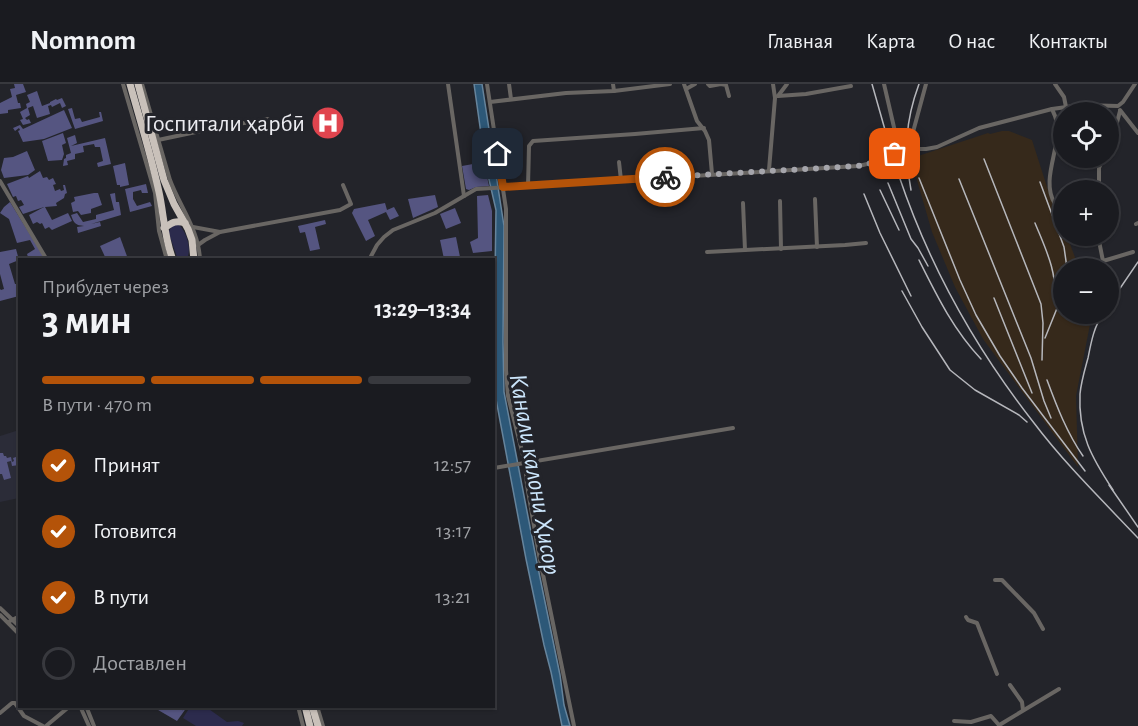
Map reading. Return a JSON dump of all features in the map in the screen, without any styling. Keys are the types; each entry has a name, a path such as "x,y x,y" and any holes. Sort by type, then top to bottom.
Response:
{"highway":[{"path":"130,84 164,180 192,240 194,256"},
{"path":"138,84 164,228 172,258"},
{"path":"148,135 154,124"},
{"path":"136,130 148,135"},
{"path":"164,228 175,221 185,223"},
{"path":"305,708 310,726"},
{"path":"313,708 318,726"}],"street":[{"path":"123,84 155,193 159,231 166,258"},
{"path":"142,84 170,180 193,227 200,258"},
{"path":"448,84 464,196"},
{"path":"487,84 507,219 508,396 524,463 539,555 574,726"},
{"path":"509,84 511,99"},
{"path":"613,84 614,91"},
{"path":"490,102 670,84"},
{"path":"695,84 685,87 697,121 704,128 709,140 712,174"},
{"path":"708,84 710,86 726,85 729,96"},
{"path":"769,170 776,97 773,84"},
{"path":"776,97 788,84"},
{"path":"884,84 896,136 906,152"},
{"path":"916,149 914,132 926,84"},
{"path":"1055,84 1065,102"},
{"path":"1135,84 1119,109 1138,133"},
{"path":"776,97 851,86"},
{"path":"370,258 379,243 393,230 435,213 476,189 868,164 916,149 937,147 979,128 1052,109 1057,122 1057,142 1051,162 1050,192 1053,199"},
{"path":"158,140 268,119"},
{"path":"528,186 529,146 535,140 704,128"},
{"path":"498,154 514,152"},
{"path":"619,162 621,180"},
{"path":"0,181 46,258"},
{"path":"198,245 220,232 340,210 351,204 343,185"},
{"path":"815,199 817,247"},
{"path":"780,201 781,249"},
{"path":"743,203 745,250"},
{"path":"193,227 220,232"},
{"path":"707,252 866,243"},
{"path":"1100,246 1103,261 1133,252"},
{"path":"495,468 734,428"},
{"path":"995,580 1002,580 1034,613 1043,629"},
{"path":"0,608 18,632"},
{"path":"0,615 18,626"},
{"path":"10,621 18,617"},
{"path":"966,617 977,623 997,674"},
{"path":"1010,686 1022,702 1023,710"},
{"path":"954,721 979,721 991,716 999,725 1059,689"},
{"path":"0,712 12,703 18,707"},
{"path":"18,708 24,716 44,726 67,708"},
{"path":"81,708 89,726"},
{"path":"87,708 94,726"},
{"path":"298,708 303,726"},
{"path":"318,708 323,726"}],"shaded area":[{"path":"14,84 23,84 26,92 16,95 21,108 0,114 0,103 12,97 10,89 15,88"},
{"path":"474,84 482,84 504,226 504,392 564,705 570,726 562,726 526,559 495,394 496,210 485,162"},
{"path":"37,91 42,106 62,98 66,106 62,108 60,103 52,107 48,106 50,114 37,118 33,106 28,108 30,115 25,118 31,123 23,125 20,112 27,108 26,104 30,102 27,95"},
{"path":"72,108 75,119 80,118 82,122 100,117 99,112 101,112 103,121 75,129 68,109"},
{"path":"64,110 72,128 44,139 23,142 19,128 15,131 13,128 20,125 23,129"},
{"path":"1009,131 1032,140 1053,200 1053,246 1071,246 1075,258 1053,258 1053,324 1090,324 1076,396 1078,467 983,339 955,287 932,232 912,163 915,157 990,134"},
{"path":"63,133 66,143 62,145 64,154 62,160 48,161 42,141"},
{"path":"75,135 77,143 71,146 105,138 111,164 98,167 97,163 103,161 100,147 95,147 94,144 83,146 84,152 75,154 75,159 67,161 68,165 63,166 66,155 71,153 67,138"},
{"path":"27,151 35,170 28,175 4,178 1,170 4,158"},
{"path":"484,162 489,186 466,189 462,166"},
{"path":"125,163 129,185 120,187 117,185 113,166"},
{"path":"40,171 43,178 47,177 49,180 53,178 56,184 53,185 55,191 64,190 63,185 65,185 67,193 56,203 57,206 45,207 52,220 68,213 72,221 52,230 49,227 45,229 42,223 33,224 29,215 44,207 23,214 19,207 24,205 21,200 18,201 16,196 13,197 7,184 28,176 29,178"},
{"path":"146,184 148,193 142,193 141,190 133,192 133,199 137,206 150,202 152,206 130,212 125,189"},
{"path":"98,193 102,205 91,209 91,213 81,215 78,211 73,212 71,203 75,201 74,197"},
{"path":"115,193 121,215 91,224 100,222 101,226 78,233 77,227 84,226 76,224 71,215 77,213 83,222 96,219 96,215 114,210 110,194"},
{"path":"435,195 438,207 413,218 408,199"},
{"path":"488,195 492,211 492,251 473,253 470,242 478,238 477,196"},
{"path":"10,202 44,258 28,257 27,254 35,249 30,240 17,243 9,219 0,213"},
{"path":"385,203 387,210 394,207 399,216 390,220 386,212 368,220 375,236 366,241 352,213 354,209"},
{"path":"455,208 461,223 446,229 440,214"},
{"path":"325,220 326,224 315,227 320,249 310,251 305,232 300,233 298,226"},
{"path":"178,224 187,239 189,252 185,258 177,257 169,234 172,226"},
{"path":"120,237 128,258 106,258 100,246"},
{"path":"456,237 460,257 463,258 444,258 440,240"},
{"path":"16,249 18,258 9,264 15,284 18,284 18,296 0,301 0,289 4,289 0,274 0,252"},
{"path":"18,430 18,498 0,502 0,436"},
{"path":"0,453 7,458 11,457 12,462 13,458 18,456 18,465 12,466 11,461 7,462 11,478 4,480 0,474"},
{"path":"155,708 182,708 183,711 183,708 186,708 177,721"},
{"path":"189,708 207,708 227,722 244,723 242,726 196,726 183,718"}],"railway":[{"path":"872,84 895,165 911,209 940,274 974,336 1013,395 1058,453 1138,538"},
{"path":"911,190 907,162 907,137 908,124 919,84"},
{"path":"984,159 1041,304 1042,360"},
{"path":"919,178 976,315 1022,388 1085,471"},
{"path":"959,179 1031,358 1051,418"},
{"path":"1040,182 1064,247 1066,258"},
{"path":"888,183 911,239 928,266"},
{"path":"880,190 899,230"},
{"path":"864,194 911,296"},
{"path":"1035,223 1047,252 1053,275"},
{"path":"919,260 954,324 981,359"},
{"path":"1119,290 1138,262"},
{"path":"902,291 950,370 975,390 1027,422"},
{"path":"994,298 1032,393"},
{"path":"1045,338 1053,318"},
{"path":"1097,324 1081,385 1081,421 1093,456 1113,490"},
{"path":"1047,380 1067,429 1083,456"},
{"path":"1109,485 1138,527"}],"way so far":[{"path":"665,177 858,166 881,161 895,154"}],"place":[{"name":"Госпитали ҳарбӣ","path":"328,123"}],"route":[{"path":"498,154 503,187 665,177"}],"water label":[{"name":"Канали калони Ҳисор","path":"536,474"}]}
